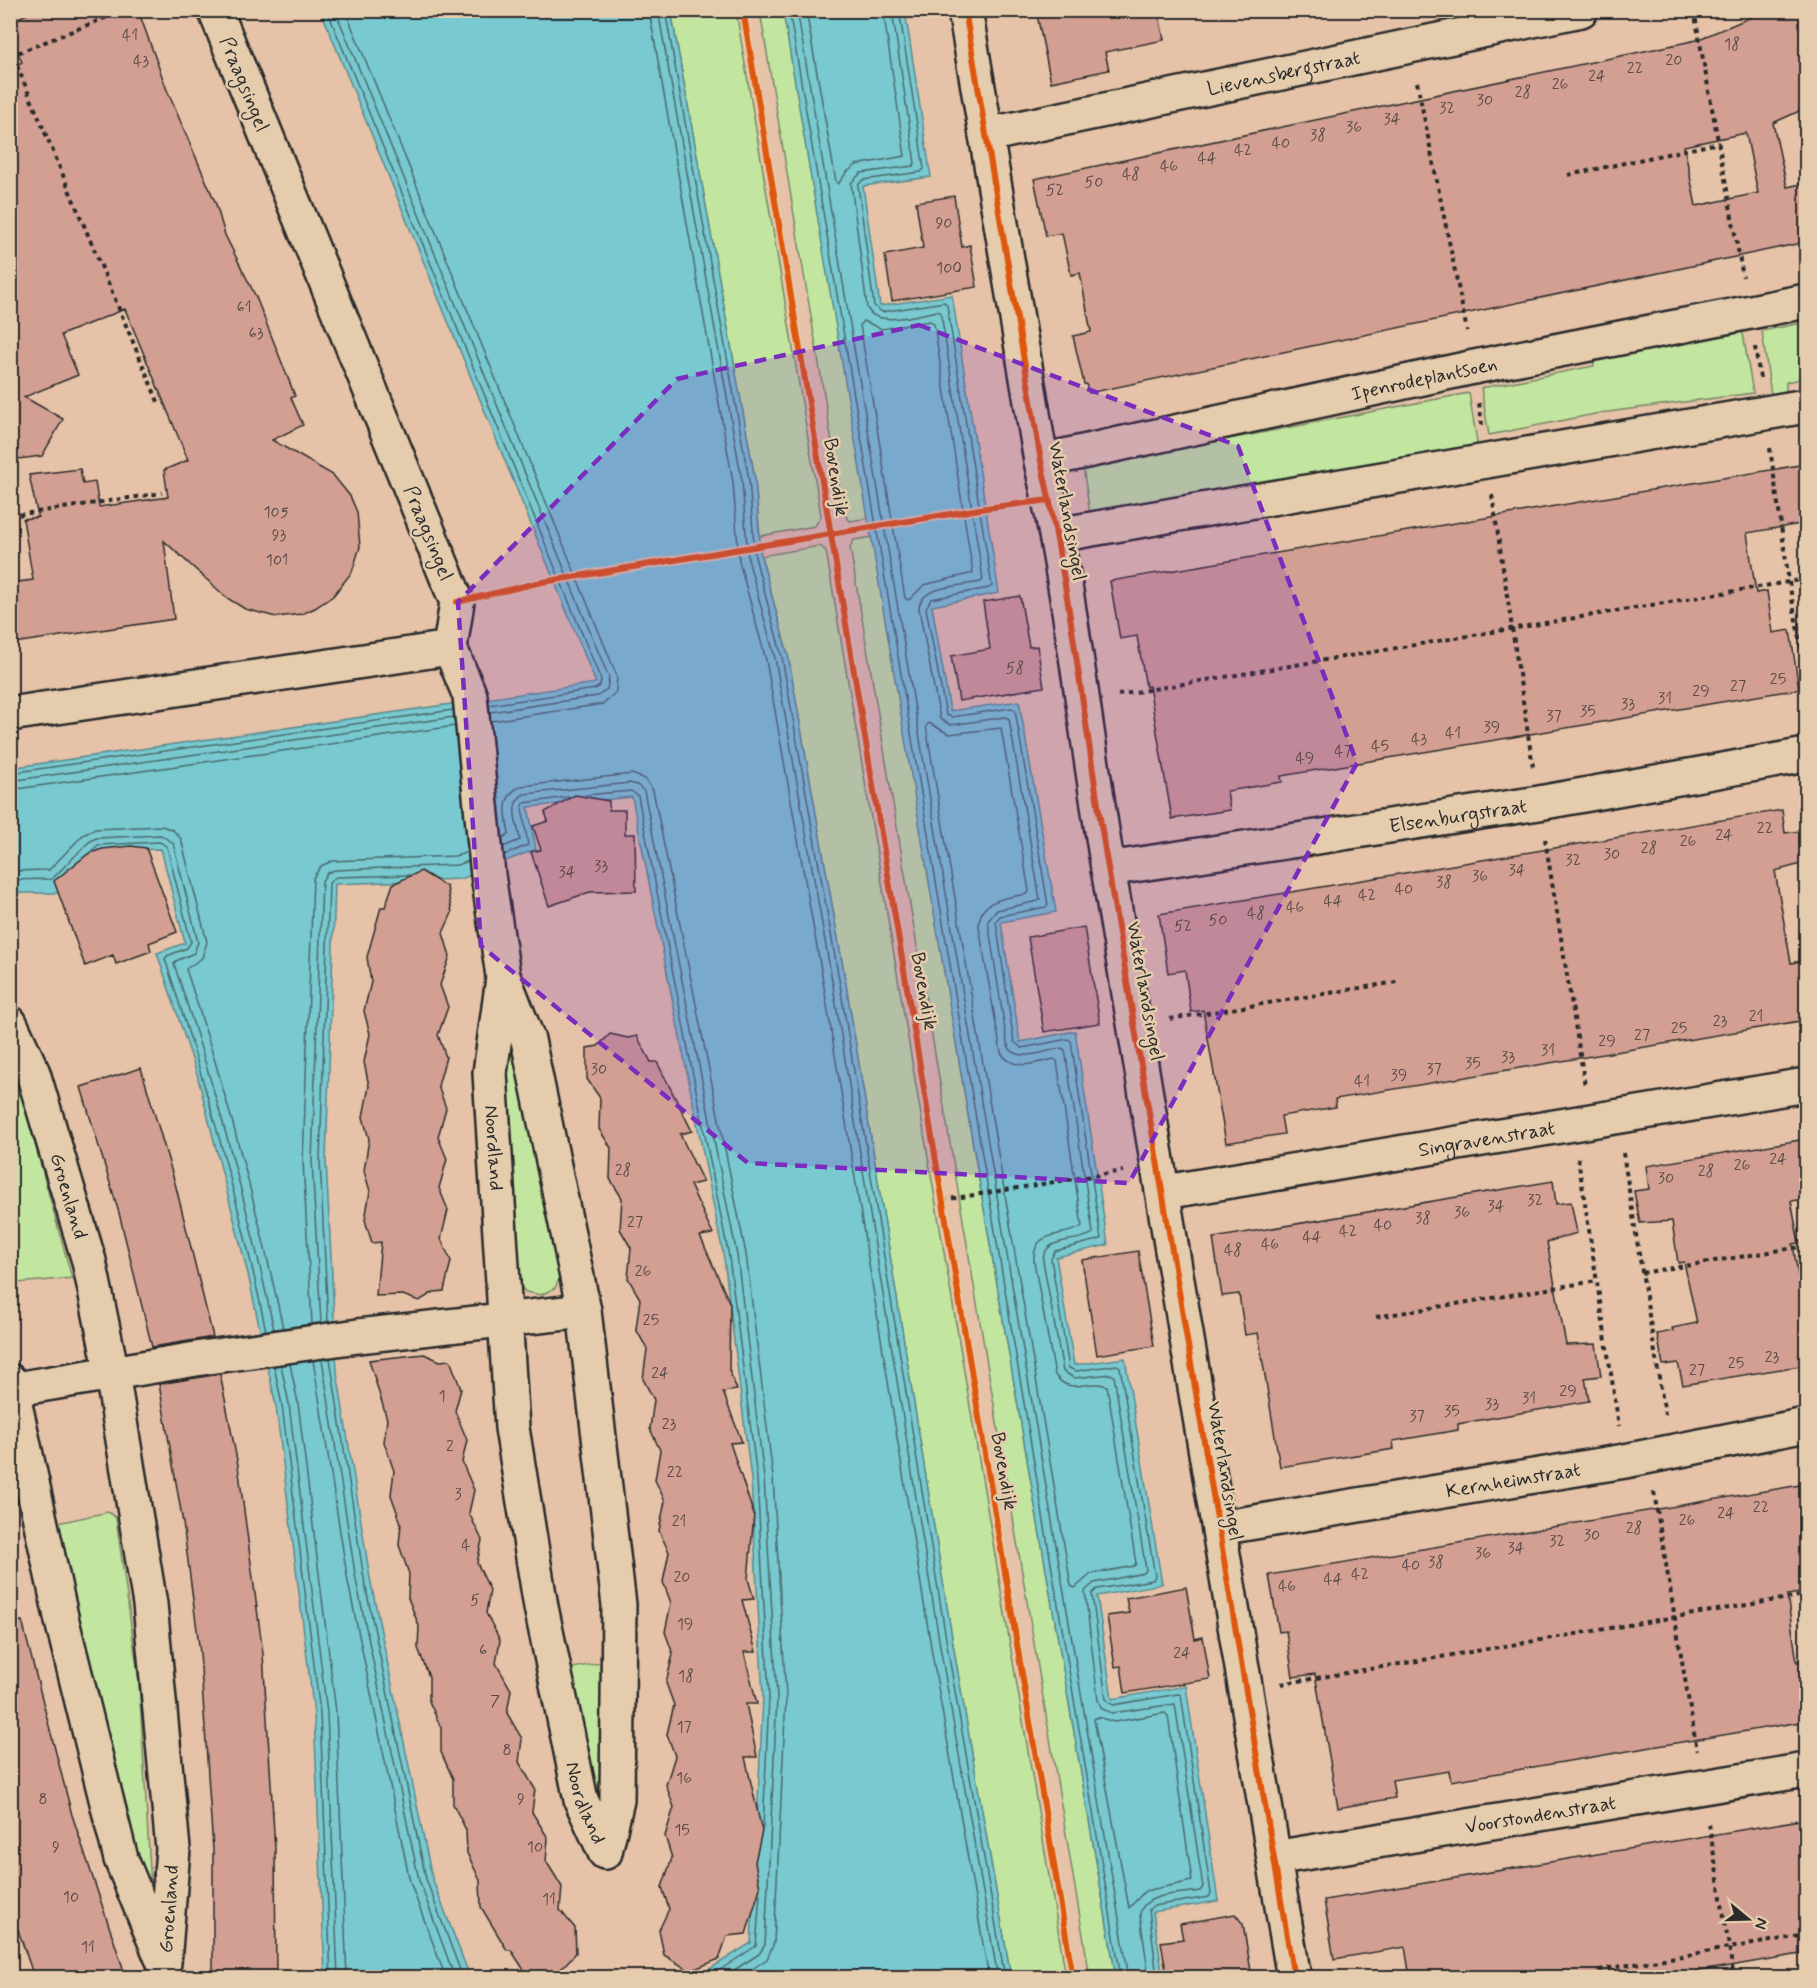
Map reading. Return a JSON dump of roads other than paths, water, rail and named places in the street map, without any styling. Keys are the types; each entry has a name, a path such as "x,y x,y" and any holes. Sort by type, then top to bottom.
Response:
{"street":[{"name":"Praagsingel","path":"215,10 457,602 450,648"},
{"name":"Waterlandsingel","path":"965,10 1041,461 1057,535 1108,868 1165,1192 1294,1977"},
{"name":"Lievensbergstraat","path":"986,135 1581,10"},
{"name":"Ipenrodeplantsoen","path":"1041,461 1474,368 1806,301"},
{"path":"1057,535 1487,459 1806,406"},
{"name":"Noordland","path":"450,648 470,696 488,875 503,976 528,1040 584,1311 620,1605 617,1800 605,1852 581,1800 541,1607 512,1428 490,1073 503,976"},
{"path":"10,714 450,648"},
{"name":"Elsenburgstraat","path":"1108,868 1539,802 1806,755"},
{"name":"Groenland","path":"10,1023 33,1073 89,1261 112,1373 150,1604 173,1849 164,1963 121,1859 62,1621 11,1387 112,1373 208,1357 358,1336 504,1321"},
{"name":"Singravenstraat","path":"1165,1192 1806,1085"},
{"path":"504,1321 584,1311"},
{"name":"Kernheimstraat","path":"1219,1528 1648,1456 1806,1425"},
{"name":"Voorstondenstraat","path":"1274,1858 1806,1770"}],"water":[{"path":"321,11 671,11 755,479 761,556 788,655 846,984 954,1650 1011,1977 697,1977 751,1943 763,1697 751,1479 724,1258 632,797 528,807 536,849 461,879 335,884 326,1161 337,1372 370,1578 432,1878 470,1977 325,1977 314,1714 276,1406 248,1274 197,1074 157,953 185,943 161,849 98,851 58,893 11,893 10,768 596,683"},
{"path":"783,11 905,11 931,177 863,186 880,306 952,295 999,593 932,606 950,711 1019,701 1056,912 1001,922 1020,1042 1075,1031 1108,1245 1056,1257 1074,1365 1125,1358 1162,1584 1097,1596 1112,1699 1186,1686 1218,1901 1153,1912 1163,1977 1116,1977 972,1139"}]}
